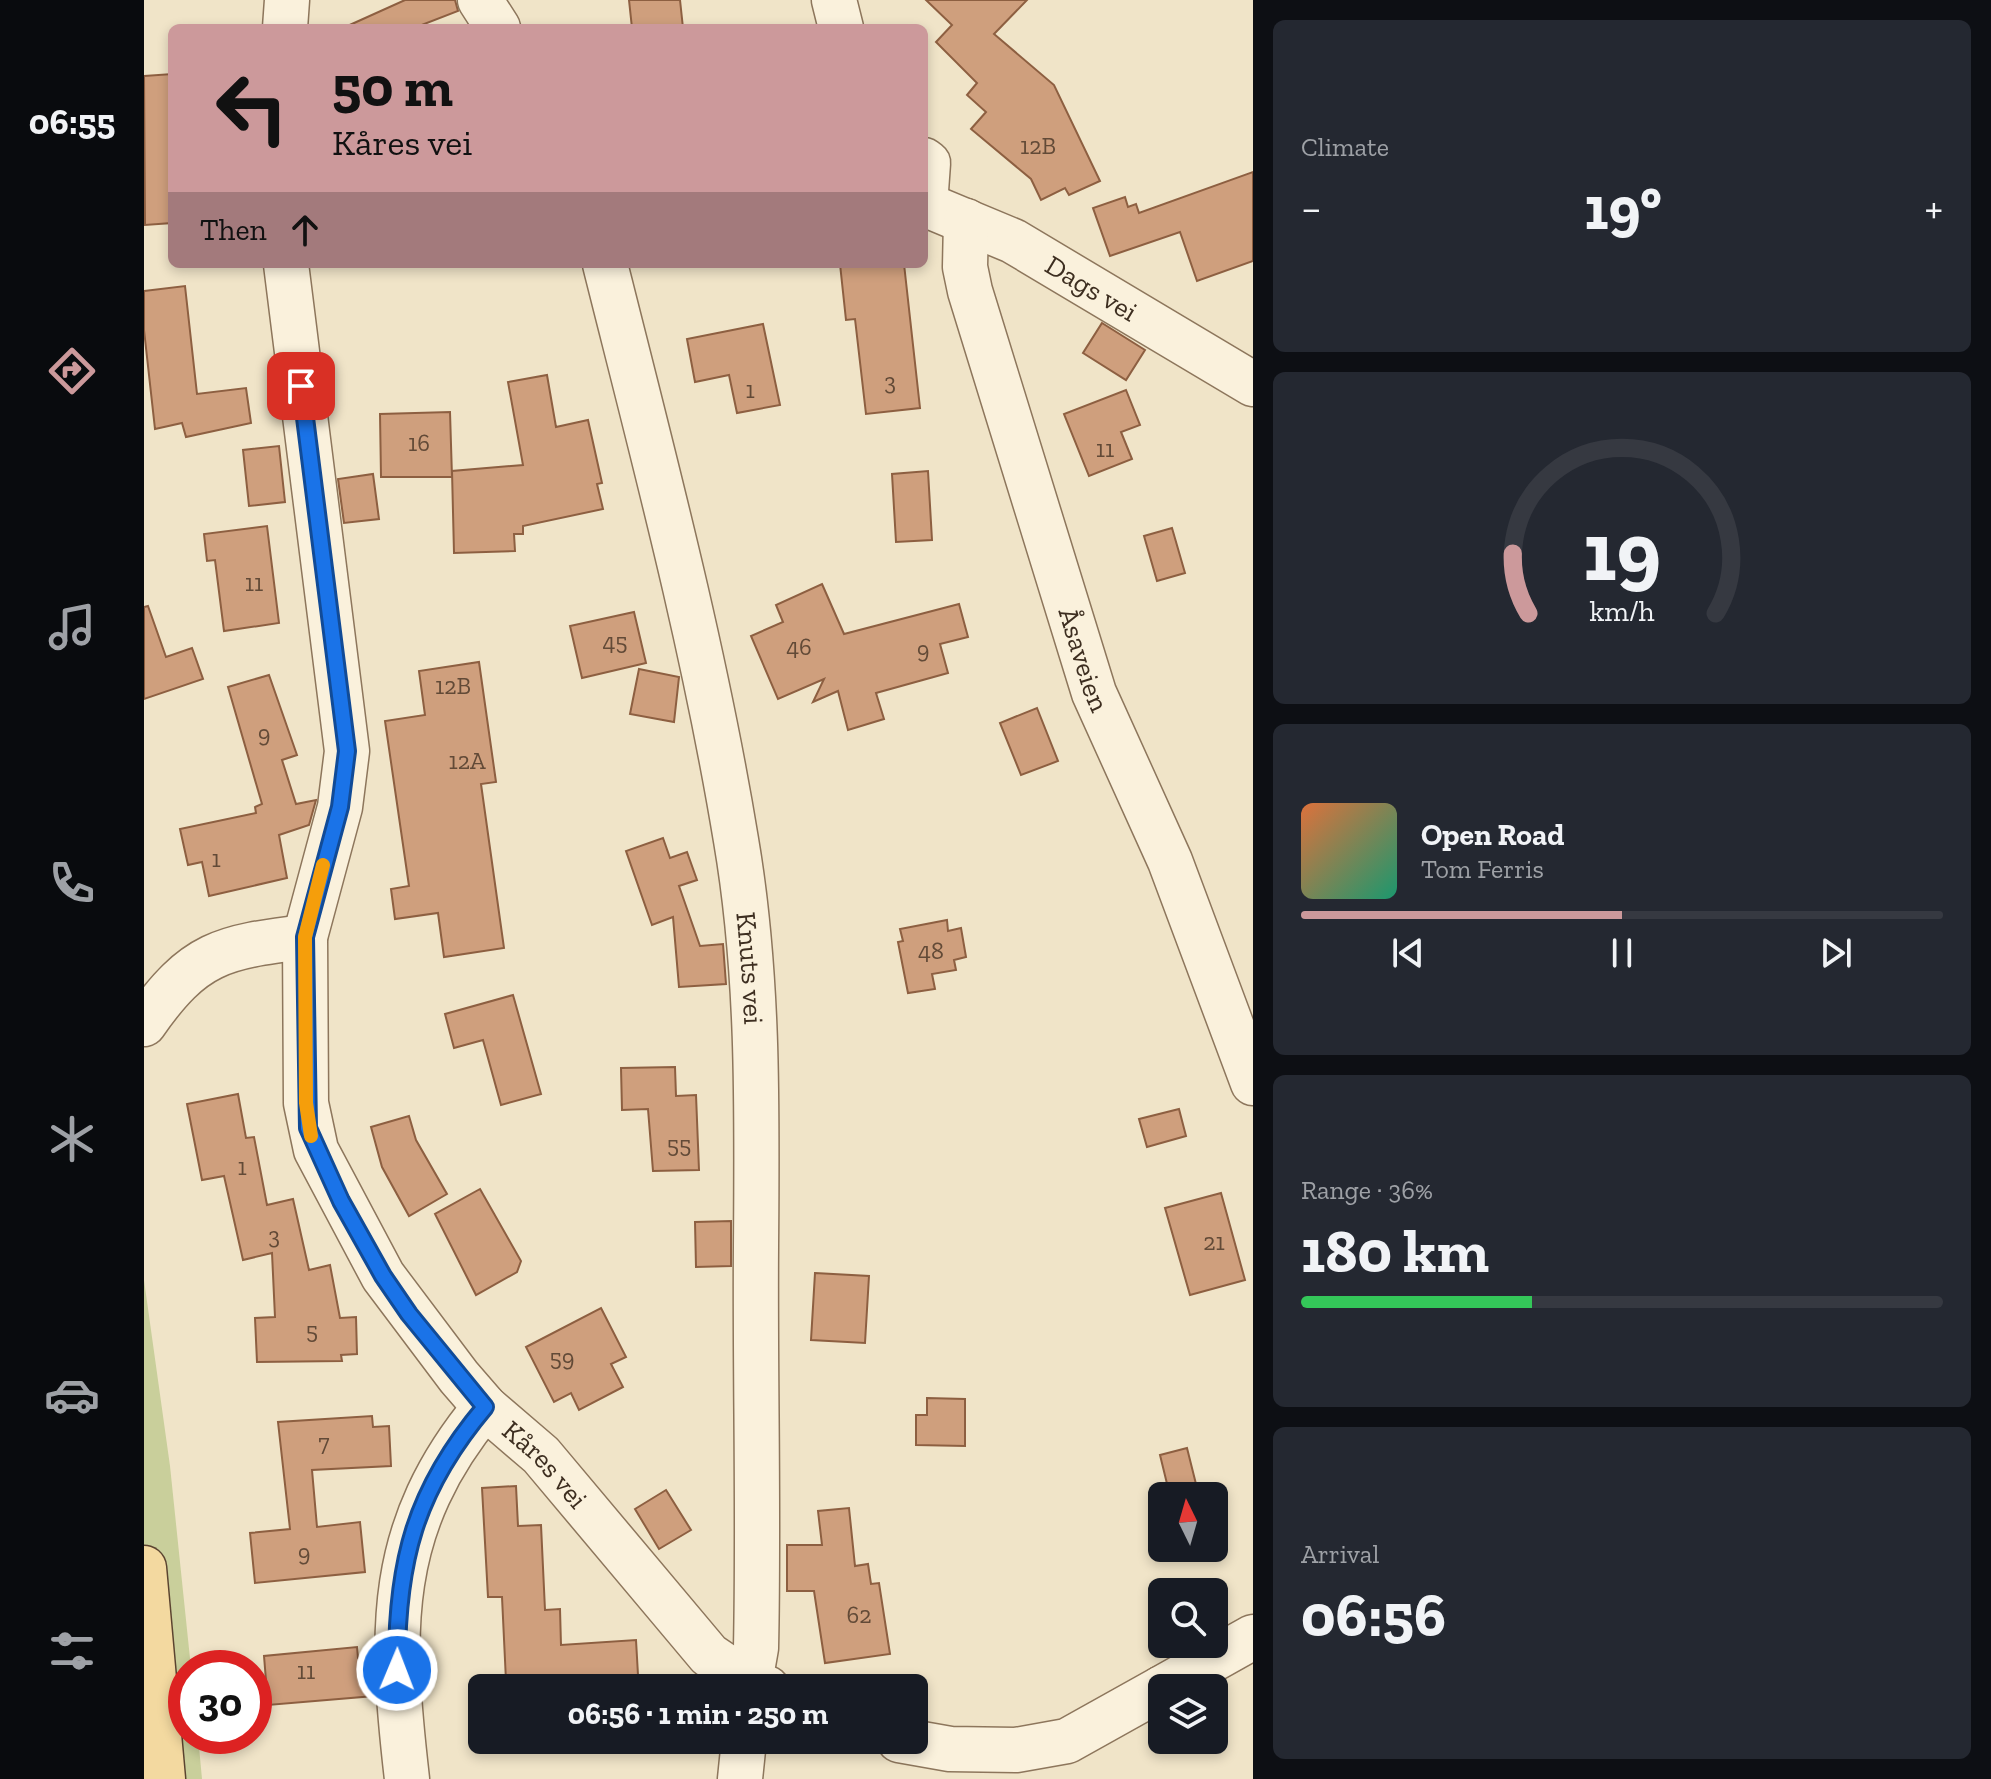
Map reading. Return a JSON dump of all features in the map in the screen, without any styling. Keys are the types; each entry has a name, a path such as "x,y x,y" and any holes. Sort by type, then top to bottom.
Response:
{"main road":[{"path":"144,1568 163,1779"}],"street":[{"path":"285,24 287,0"},
{"path":"480,0 495,24"},
{"path":"834,0 840,24"},
{"name":"Dags vei","path":"928,206 1013,241 1253,384"},
{"name":"Åsaveien","path":"966,221 965,267 970,291 1094,693 1170,861 1253,1083"},
{"name":"Kåres vei","path":"287,268 347,751 340,807 305,937 306,1103 316,1150 383,1276 409,1314 485,1407 541,1455 709,1655 737,1674"},
{"name":"Knuts vei","path":"606,268 683,578 737,842 749,959 758,1114 755,1674"},
{"path":"144,1024 176,982 211,956 245,944 305,937"},
{"path":"407,1779 397,1697 397,1642 408,1542 432,1482 485,1407"},
{"path":"1187,1674 1253,1637"},
{"path":"928,1745 950,1749 1016,1750 1067,1741 1148,1696"},
{"path":"740,1779 743,1754"}],"green space":[{"path":"144,1280 170,1466 189,1650 168,1650 168,1754 200,1754 202,1779 144,1779"}],"building":[{"path":"405,0 455,0 458,11 424,24 352,24"},
{"path":"629,0 680,0 683,24 632,24"},
{"path":"926,0 1027,0 994,34 1054,85 1100,181 1069,195 1065,188 1041,200 1031,179 971,129 986,112 967,95 977,83 936,42 952,25"},
{"path":"168,74 168,223 145,225 144,76"},
{"path":"1253,172 1253,261 1197,281 1180,232 1110,256 1093,208 1125,197 1128,207 1136,204 1139,213"},
{"path":"840,268 904,268 920,408 866,414 855,319 846,320"},
{"path":"185,286 197,394 246,388 251,423 186,437 182,423 155,429 144,330 144,291"},
{"path":"1102,323 1145,350 1126,380 1083,353"},
{"path":"763,324 780,405 737,413 729,375 695,382 687,339"},
{"path":"547,375 556,427 588,420 602,483 597,484 603,509 523,526 523,534 514,534 515,551 454,553 452,471 523,465 508,382"},
{"path":"1126,390 1140,425 1121,432 1132,459 1089,476 1064,414"},
{"path":"450,412 452,477 381,477 380,414"},
{"path":"279,446 285,502 249,506 243,450"},
{"path":"928,471 932,540 896,542 892,474"},
{"path":"373,474 379,519 344,523 338,479"},
{"path":"267,526 279,623 224,631 215,560 207,561 204,534"},
{"path":"1172,528 1185,573 1157,581 1144,536"},
{"path":"822,584 844,634 959,604 968,637 940,644 948,673 876,693 884,719 848,730 838,691 813,702 824,679 778,699 751,636 783,622 776,605"},
{"path":"148,606 166,657 192,648 203,679 144,699 144,607"},
{"path":"634,612 646,663 582,678 570,626"},
{"path":"479,662 496,782 481,784 504,948 444,957 438,913 395,919 391,889 409,886 385,721 425,715 419,671"},
{"path":"639,669 679,677 674,722 630,714"},
{"path":"269,675 297,755 282,760 296,804 316,800 309,825 279,835 287,878 209,896 202,862 188,865 180,829 256,813 255,807 262,804 228,687"},
{"path":"1037,708 1058,761 1021,775 1000,723"},
{"path":"663,838 670,858 687,852 697,880 679,886 700,946 723,944 726,984 679,987 673,917 652,925 626,851"},
{"path":"947,920 948,931 961,928 966,957 954,960 956,970 932,974 935,989 908,993 898,942 903,941 900,929"},
{"path":"513,995 541,1094 501,1105 483,1040 454,1048 445,1014"},
{"path":"675,1067 676,1096 696,1095 699,1170 653,1171 648,1109 622,1110 621,1068"},
{"path":"238,1094 246,1138 254,1137 267,1205 293,1199 309,1270 330,1265 340,1318 356,1317 357,1354 341,1355 342,1361 257,1362 255,1318 275,1317 272,1253 243,1260 224,1176 202,1180 187,1104"},
{"path":"1179,1109 1186,1136 1147,1147 1139,1119"},
{"path":"409,1116 416,1140 447,1194 409,1216 382,1167 371,1127"},
{"path":"480,1189 521,1261 517,1272 476,1295 435,1214"},
{"path":"1221,1193 1245,1280 1190,1295 1165,1208"},
{"path":"731,1221 731,1266 696,1267 695,1222"},
{"path":"815,1273 869,1276 865,1343 811,1340"},
{"path":"601,1308 626,1357 611,1364 623,1387 579,1410 571,1393 554,1402 526,1347"},
{"path":"927,1398 965,1399 965,1446 916,1445 916,1415 927,1415"},
{"path":"372,1416 373,1427 389,1426 391,1466 312,1470 317,1527 360,1522 365,1572 255,1583 250,1533 290,1529 278,1422"},
{"path":"1187,1448 1196,1482 1167,1482 1160,1455"},
{"path":"516,1486 518,1526 541,1525 545,1610 560,1609 561,1645 636,1640 638,1674 506,1674 502,1597 488,1597 482,1488"},
{"path":"666,1490 691,1530 659,1549 635,1509"},
{"path":"849,1508 855,1566 868,1564 871,1584 879,1583 890,1654 825,1663 814,1591 787,1591 787,1545 822,1545 818,1511"},
{"path":"357,1647 358,1658 373,1656 374,1696 272,1705 272,1655"}],"slow traffic":[{"path":"311,1136 306,1103 305,937 323,865"}],"route":[{"path":"301,386 347,751 340,807 305,937 308,1128 341,1201 383,1276 409,1314 485,1407 466,1429 432,1482 414,1522 404,1569 397,1670"}]}
